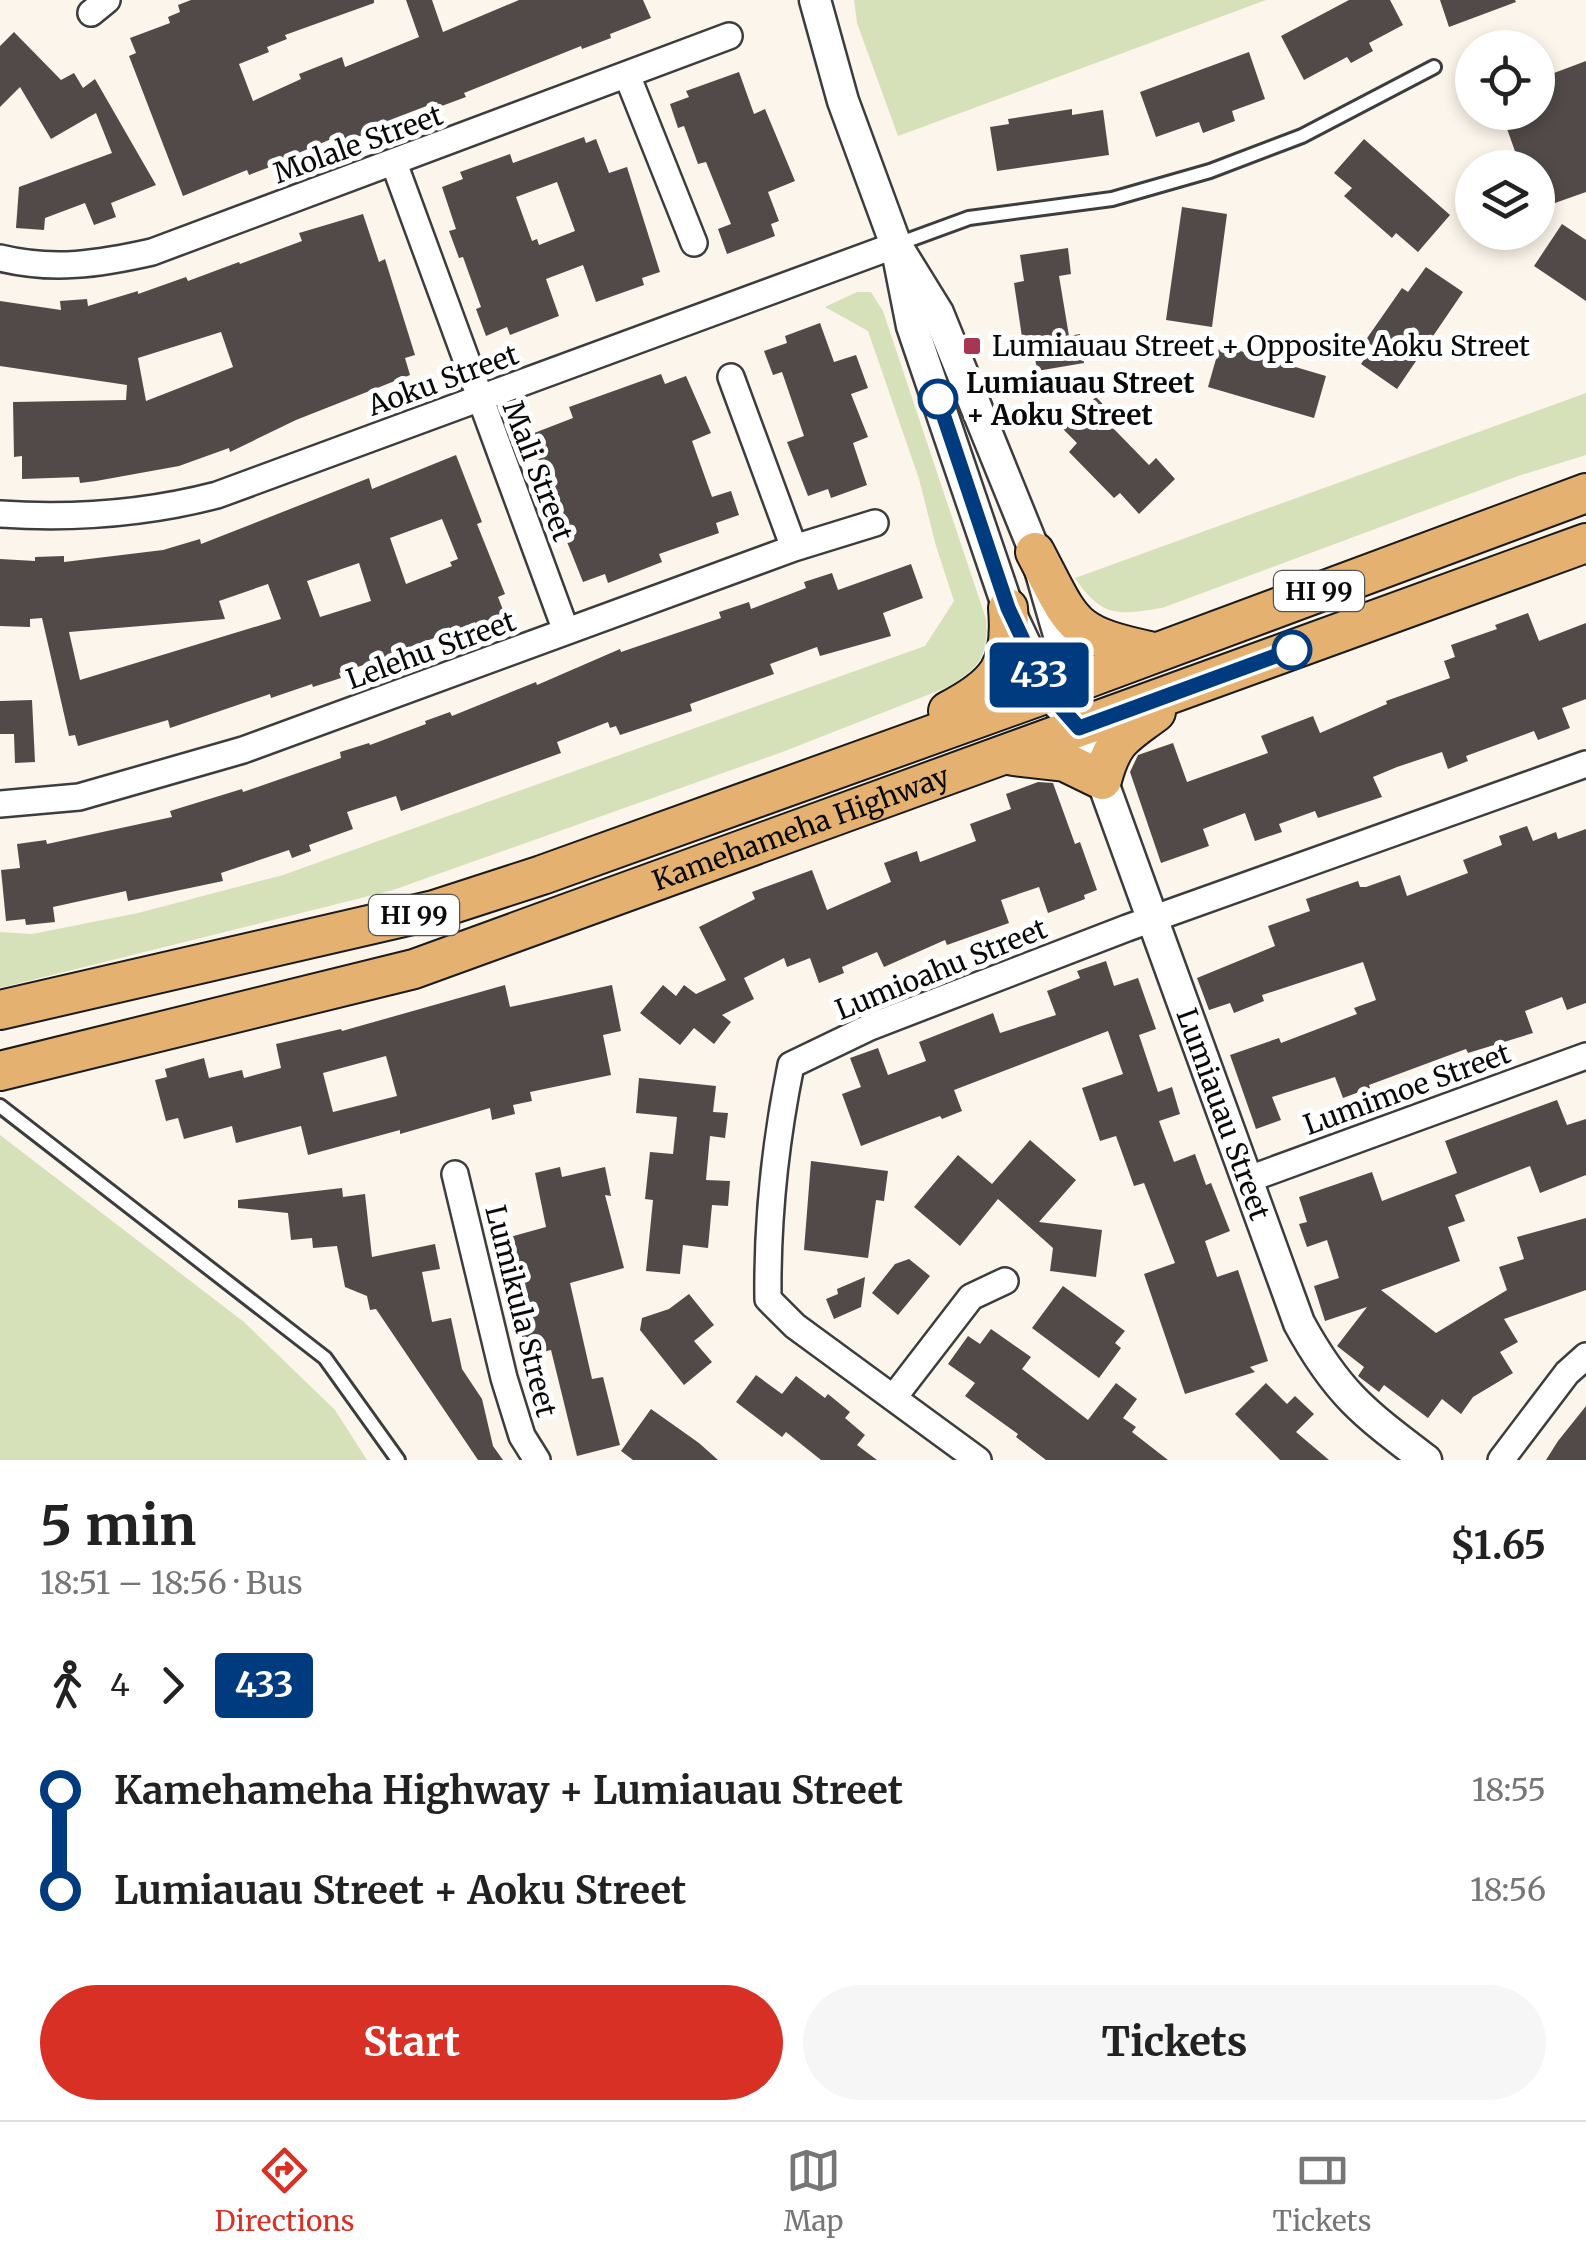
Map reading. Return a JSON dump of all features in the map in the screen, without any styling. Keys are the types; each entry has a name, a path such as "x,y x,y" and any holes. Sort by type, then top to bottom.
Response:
{"main road":[{"name":"Kamehameha Highway","path":"3,1009 434,910 560,869 1586,493"},
{"name":"Kamehameha Highway","path":"8,1069 414,969 1586,543"},
{"path":"1035,552 1075,625 1104,642 1154,652"},
{"path":"900,744 929,720 992,684 1009,650 1008,608"},
{"path":"1005,756 1066,762 1102,780 1108,756 1117,742 1188,687"}],"street":[{"name":"Lumiauau Street","path":"815,0 843,100 896,245 912,326 1008,608 1060,688 1102,780 1150,921 1299,1322 1319,1360 1354,1404 1426,1460"},
{"name":"Molale Street","path":"0,258 62,267 99,264 152,252 729,36"},
{"path":"627,76 694,243"},
{"name":"Mali Street","path":"394,163 566,631"},
{"name":"Lumiauau Street","path":"896,245 938,313 1035,552 1060,688"},
{"name":"Aoku Street","path":"0,514 57,518 163,509 217,495 896,245"},
{"path":"731,377 794,548"},
{"name":"Lelehu Street","path":"0,804 79,796 242,750 794,548 875,523"},
{"name":"Lumioahu Street","path":"978,1460 795,1326 768,1299 774,1158 791,1065 870,1028 1150,921 1586,764"},
{"name":"Lumimoe Street","path":"1249,1179 1586,1056"},
{"name":"Lumikula Street","path":"456,1174 504,1378 522,1436 537,1460"},
{"path":"894,1398 971,1297 1005,1281"},
{"path":"1501,1460 1567,1373 1586,1356"}],"lane":[{"path":"896,245 969,218 1112,199 1210,171 1302,136 1434,67"},
{"path":"0,1106 326,1358 398,1460"}],"green space":[{"path":"854,0 1266,0 898,136 857,23"},
{"path":"857,292 871,292 883,311 986,619 983,652 967,674 948,687 785,751 393,890 0,988 0,932 32,934 138,913 283,875 925,646 954,601 919,479 868,331 825,307"},
{"path":"1586,393 1586,455 1518,476 1162,608 1112,611 1094,601 1075,578"},
{"path":"0,1135 244,1322 335,1410 367,1460 0,1460"}],"building":[{"path":"191,0 374,0 285,35 287,39 267,47 269,52 239,64 253,101 301,79 299,74 342,57 345,67 419,37 406,0 432,0 443,32 519,0 643,0 651,18 610,34 611,38 582,49 581,46 464,93 466,97 439,107 437,102 346,141 343,134 275,165 249,175 247,170 183,196 129,56 136,53 130,38 170,23 168,17 180,12 178,5"},
{"path":"1349,0 1390,0 1403,25 1369,43 1373,51 1351,63 1347,57 1304,80 1281,36"},
{"path":"1440,0 1515,0 1516,2 1449,27"},
{"path":"14,32 61,80 74,73 83,88 95,79 156,185 111,203 116,217 94,225 85,203 45,218 44,230 16,228 19,187 112,153 96,113 51,139 20,87 0,107 0,46"},
{"path":"1249,52 1265,99 1232,111 1235,121 1203,133 1199,122 1156,137 1140,92"},
{"path":"1586,61 1586,192 1555,203 1555,150 1515,150 1507,130 1555,130 1555,73"},
{"path":"739,72 754,114 765,109 795,181 768,192 779,221 771,224 775,236 727,254 718,229 731,224 706,162 698,164 684,126 678,128 670,104 689,97 686,91"},
{"path":"1072,109 1072,115 1103,110 1109,155 997,171 990,127 1009,124 1008,119"},
{"path":"584,137 586,143 596,139 609,173 627,167 660,272 642,278 644,285 596,302 583,265 546,279 559,316 510,335 507,327 486,336 476,309 481,307 449,231 456,229 442,187 463,179 460,172 510,154 513,163","holes":["557,182 575,231 539,245 537,239 532,241 516,197"]},
{"path":"1364,139 1450,215 1418,252 1396,233 1392,238 1344,196 1352,188 1334,173"},
{"path":"1182,207 1227,214 1212,327 1166,320"},
{"path":"363,214 379,262 385,259 415,355 405,358 410,375 296,420 230,452 229,448 179,466 80,483 79,477 22,479 22,456 14,457 13,402 126,400 127,385 0,366 0,301 61,310 60,301 87,299 88,306 240,264 302,241 299,233","holes":["221,332 233,367 146,401 138,358"]},
{"path":"1562,224 1586,240 1586,301 1534,266 1545,250 1555,250 1555,234"},
{"path":"1068,248 1071,274 1059,276 1069,336 1080,334 1084,363 1037,371 1033,343 1023,344 1014,283 1024,281 1020,255"},
{"path":"1426,267 1463,292 1397,389 1361,364 1373,346 1365,341 1402,288 1408,292"},
{"path":"820,323 834,362 856,355 868,388 851,394 868,437 853,443 867,485 831,498 828,489 808,496 787,442 804,436 782,372 773,375 764,351 787,343 785,336"},
{"path":"1220,345 1326,376 1314,418 1208,387"},
{"path":"661,374 665,384 686,376 711,433 692,441 712,497 731,491 739,515 716,523 719,533 659,554 662,562 608,583 605,574 583,582 550,499 545,500 536,473 543,471 529,435 573,418 569,407"},
{"path":"1096,397 1118,420 1111,426 1149,465 1156,458 1175,479 1139,514 1120,493 1114,498 1069,452 1077,443 1063,429"},
{"path":"456,455 482,522 477,524 505,594 498,597 505,615 477,627 475,622 424,642 425,645 339,673 341,678 313,687 312,684 271,698 270,694 170,728 168,720 78,746 75,735 69,736 42,618 30,619 30,627 0,626 0,559 35,561 35,557 64,556 64,562 163,550 200,539 201,544 369,478 372,489","holes":["442,519 458,559 450,562 452,566 406,584 390,538","359,563 371,601 320,617 307,581","268,584 281,619 80,680 69,632 225,619 219,601"]},
{"path":"911,564 923,598 883,613 891,636 820,656 817,647 770,664 774,674 690,704 692,711 620,735 616,726 610,728 608,722 557,742 561,753 401,811 396,796 347,812 353,829 309,845 311,851 292,858 289,850 221,873 223,881 128,901 126,891 53,907 55,922 26,925 25,919 6,921 1,870 20,868 17,844 46,840 47,844 172,817 170,811 242,789 243,792 341,758 340,752 370,745 450,712 452,716 536,682 537,685 620,649 621,652 721,618 719,612 749,602 751,609 806,588 804,582 832,573 838,590"},
{"path":"1528,613 1539,641 1586,623 1586,699 1562,708 1570,728 1538,740 1534,731 1466,756 1468,761 1448,769 1442,752 1397,767 1373,777 1382,797 1318,818 1315,811 1279,824 1282,832 1255,841 1245,813 1203,829 1209,846 1161,863 1130,772 1138,755 1173,743 1187,782 1268,753 1261,736 1313,716 1320,733 1387,704 1386,701 1450,678 1444,661 1455,657 1451,645"},
{"path":"32,700 35,762 15,763 14,734 0,734 0,701"},
{"path":"1038,782 1053,783 1075,844 1080,842 1097,890 1084,895 1085,899 1048,913 1039,887 1001,900 1009,923 947,945 945,940 884,967 877,952 842,967 844,973 819,983 810,958 787,967 784,958 744,978 754,999 722,1015 731,1022 714,1044 694,1028 680,1045 640,1013 663,985 676,996 684,985 696,994 726,980 699,927 755,899 752,892 812,870 827,910 891,882 884,863 917,851 920,862 976,841 970,824 1011,809 1006,794"},
{"path":"1527,826 1533,841 1556,832 1558,839 1586,829 1586,1003 1567,1010 1562,997 1525,1011 1533,1033 1468,1053 1466,1049 1343,1098 1335,1077 1272,1097 1281,1120 1256,1129 1230,1055 1279,1038 1281,1043 1357,1014 1354,1008 1376,1000 1363,962 1262,995 1264,1001 1234,1013 1230,1003 1209,1010 1197,978 1275,946 1268,926 1310,911 1306,899 1358,881 1360,887 1366,887 1400,875 1407,896 1468,873 1463,860 1502,845 1499,836"},
{"path":"1106,961 1114,986 1138,978 1156,1029 1139,1035 1158,1092 1172,1087 1180,1114 1159,1121 1174,1162 1195,1154 1206,1185 1211,1183 1230,1231 1205,1241 1217,1277 1238,1270 1268,1361 1250,1367 1255,1372 1185,1394 1144,1274 1175,1263 1144,1183 1134,1186 1116,1136 1100,1141 1082,1088 1123,1074 1108,1031 954,1090 962,1111 861,1146 842,1094 861,1087 850,1058 878,1048 888,1075 926,1061 919,1042 993,1013 1000,1033 1056,1015 1047,991 1080,978 1077,971"},
{"path":"505,985 510,1007 612,985 621,1031 603,1035 611,1075 530,1092 532,1101 513,1105 515,1114 492,1120 490,1108 308,1155 301,1126 236,1143 232,1126 184,1139 178,1118 166,1121 155,1080 167,1077 165,1069 204,1058 209,1078 242,1070 244,1078 281,1068 276,1044 342,1031","holes":["386,1056 397,1096 333,1112 323,1073"]},
{"path":"639,1078 716,1086 713,1112 728,1113 725,1138 710,1136 706,1180 730,1181 728,1206 712,1205 708,1248 683,1245 680,1274 646,1271 653,1200 645,1199 650,1152 673,1154 677,1117 636,1113"},
{"path":"1557,1100 1567,1125 1586,1119 1586,1175 1540,1193 1530,1166 1455,1195 1465,1221 1448,1227 1460,1261 1381,1290 1436,1333 1507,1290 1499,1267 1524,1259 1517,1237 1586,1218 1586,1290 1504,1319 1518,1342 1500,1352 1513,1373 1473,1397 1461,1414 1442,1399 1428,1418 1384,1385 1379,1392 1358,1376 1364,1367 1337,1346 1367,1307 1325,1321 1314,1286 1339,1278 1327,1240 1307,1247 1299,1224 1307,1222 1299,1197 1372,1172 1382,1201 1457,1173 1445,1141"},
{"path":"1030,1140 1076,1180 1039,1222 1102,1230 1096,1277 1050,1271 1053,1248 998,1199 960,1246 914,1207 958,1155 992,1184"},
{"path":"811,1161 888,1171 884,1201 876,1200 868,1258 804,1250"},
{"path":"560,1167 562,1177 605,1167 611,1196 605,1195 624,1268 570,1283 592,1379 603,1377 620,1445 577,1456 551,1350 531,1355 527,1339 523,1340 517,1317 530,1314 510,1237 546,1227 535,1173"},
{"path":"342,1188 343,1197 365,1194 372,1257 435,1244 440,1269 422,1272 432,1322 451,1318 462,1369 482,1399 493,1446 503,1460 478,1460 376,1309 370,1310 367,1296 345,1287 337,1246 313,1248 312,1238 291,1240 288,1213 238,1208 238,1200"},
{"path":"909,1259 930,1276 898,1315 872,1293 895,1264"},
{"path":"865,1277 861,1307 834,1319 826,1299 838,1294 837,1289"},
{"path":"1063,1286 1125,1331 1115,1343 1121,1348 1099,1378 1032,1328"},
{"path":"689,1294 714,1325 694,1341 712,1362 684,1385 640,1330 642,1318 669,1309"},
{"path":"991,1329 1031,1357 1022,1369 1088,1420 1116,1383 1137,1399 1123,1418 1136,1427 1132,1432 1168,1460 1046,1460 1016,1437 1018,1434 965,1396 975,1383 948,1364 968,1336 980,1344"},
{"path":"756,1375 782,1394 796,1376 825,1398 828,1394 850,1412 845,1418 865,1435 857,1445 877,1460 821,1460 786,1432 782,1437 736,1402"},
{"path":"1266,1383 1287,1404 1295,1396 1314,1414 1296,1432 1329,1460 1280,1460 1235,1414"},
{"path":"1586,1406 1586,1460 1546,1460 1558,1441"},
{"path":"651,1409 718,1460 633,1460 621,1451"}],"bus line":[{"name":"433","path":"938,399 1008,608 1048,693 1079,728 1292,650"}],"place":[{"name":"Lumiauau Street + Opposite Aoku Street","path":"972,346"},
{"name":"Lumiauau Street + Aoku Street","path":"938,399"}]}
